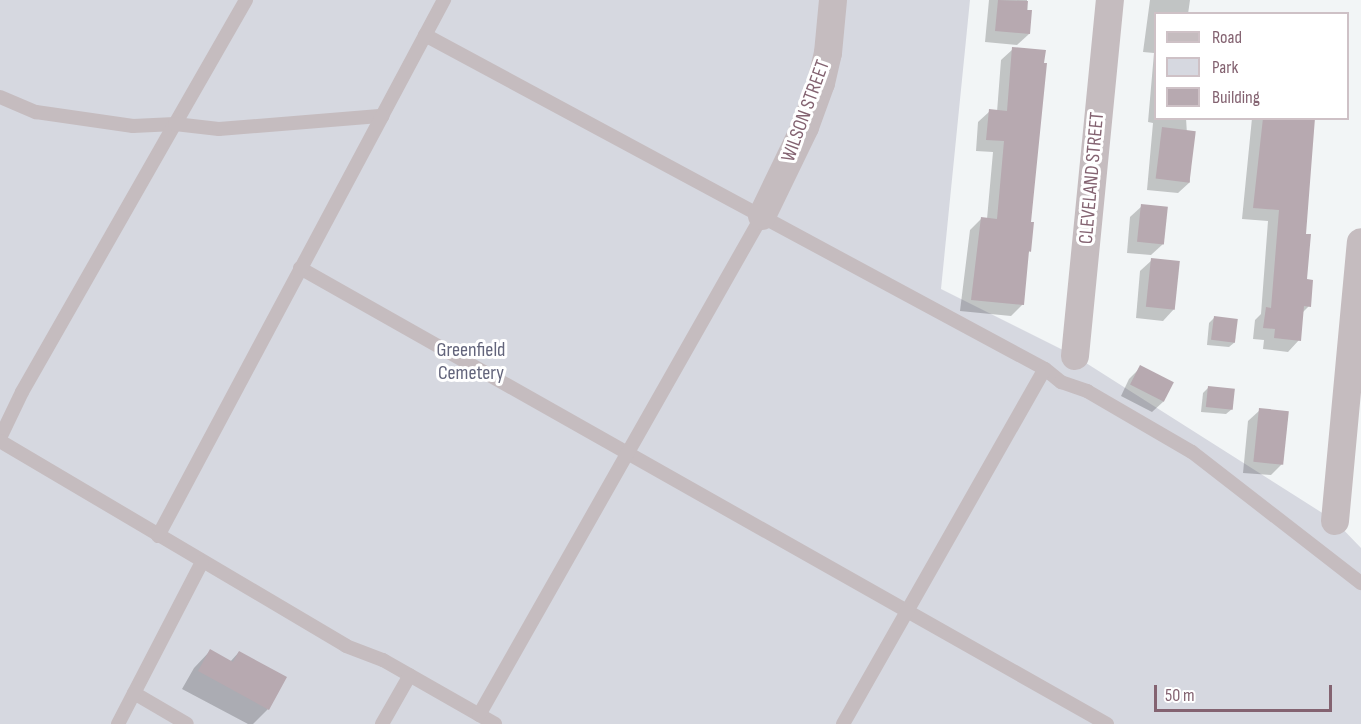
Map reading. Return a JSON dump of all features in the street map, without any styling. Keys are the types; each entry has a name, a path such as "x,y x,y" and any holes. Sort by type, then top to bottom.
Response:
{"street":[{"name":"WILSON STREET","path":"762,216 805,127 821,83 828,53 833,0"},
{"name":"CLEVELAND STREET","path":"1075,356 1110,0"},
{"path":"1335,521 1361,242"}],"lane":[{"path":"246,0 22,392 0,440 346,646 383,660 495,724"},
{"path":"158,536 444,0"},
{"path":"425,35 1045,369 1061,382 1087,391 1192,452 1361,583"},
{"path":"0,97 36,112 133,126 175,124 219,129 382,116"},
{"path":"479,715 762,216"},
{"path":"300,268 1107,724"},
{"path":"843,724 1045,369"},
{"path":"118,724 202,562"},
{"path":"382,724 410,675"},
{"path":"134,693 187,724"}],"green space":[{"name":"Greenfield Cemetery","path":"0,0 970,0 941,289 1075,356 1335,521 1361,548 1361,724 0,724"}],"building":[{"path":"998,0 1028,1 1027,10 1032,10 1030,34 995,31"},
{"path":"1012,47 1046,50 1044,63 1047,63 1031,222 1034,222 1024,305 971,300 981,217 997,219 1004,141 986,140 989,109 1007,111"},
{"path":"1263,120 1315,120 1306,234 1311,234 1307,279 1313,280 1311,307 1304,306 1301,341 1274,338 1275,329 1263,328 1266,307 1271,308 1279,210 1253,208"},
{"path":"1162,127 1196,131 1189,183 1156,179"},
{"path":"1141,204 1168,207 1164,245 1137,242"},
{"path":"1151,258 1180,261 1175,310 1146,307"},
{"path":"1214,316 1238,319 1235,343 1211,340"},
{"path":"1140,365 1174,382 1164,402 1130,385"},
{"path":"1208,386 1235,389 1233,410 1206,407"},
{"path":"1259,408 1289,411 1283,465 1253,462"},
{"path":"210,649 233,662 239,651 287,677 269,710 198,671"}]}
